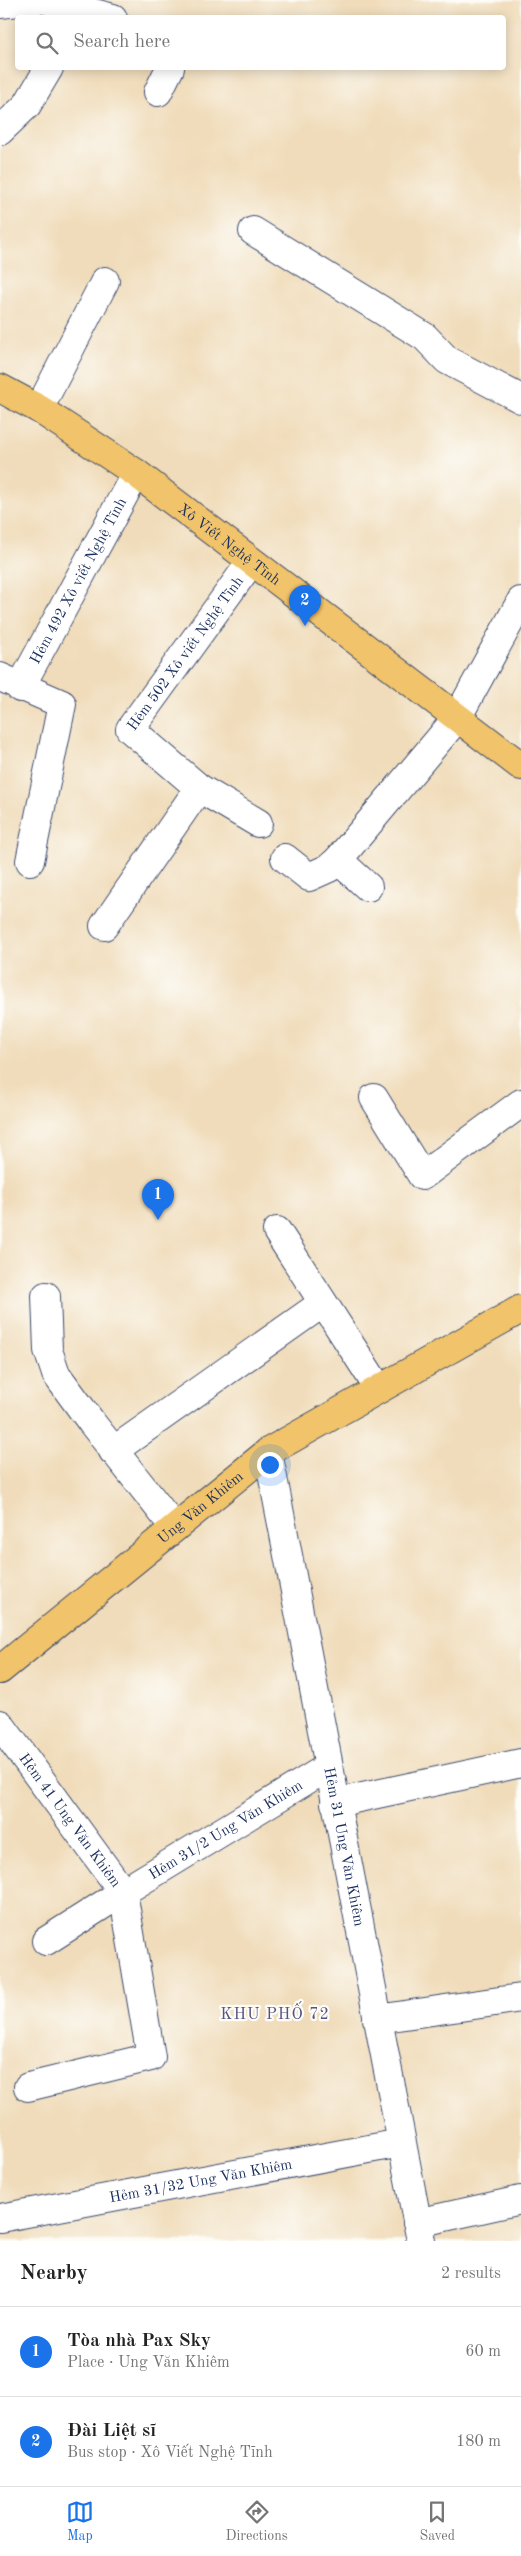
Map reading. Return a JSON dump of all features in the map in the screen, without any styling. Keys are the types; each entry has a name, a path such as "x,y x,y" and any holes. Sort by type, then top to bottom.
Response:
{"main road":[{"name":"Xô Viết Nghệ Tĩnh","path":"3,396 39,409 136,473 521,766"},
{"name":"Ung Văn Khiêm","path":"0,1670 268,1452 521,1309"}],"street":[{"path":"42,0 44,15"},
{"path":"0,4 42,0 81,4 107,15"},
{"path":"0,131 27,104 48,70"},
{"path":"254,231 425,337 446,360 521,399"},
{"path":"39,409 106,281"},
{"name":"Hẻm 492 Xô viết Nghệ Tĩnh","path":"30,861 62,704 10,682 136,473"},
{"name":"Hẻm 502 Xô viết Nghệ Tĩnh","path":"199,788 130,729 252,562"},
{"path":"285,858 309,877 329,868 338,860 457,718 521,601"},
{"path":"104,926 199,788 258,823"},
{"path":"338,860 368,888"},
{"path":"374,1098 422,1176 521,1103"},
{"path":"277,1231 379,1389"},
{"path":"46,1296 48,1350 56,1374 113,1451 174,1527"},
{"path":"113,1451 323,1303"},
{"name":"Hẻm 31 Ung Văn Khiêm","path":"268,1452 419,2232"},
{"name":"Hẻm 41 Ung Văn Khiêm","path":"0,1724 123,1892"},
{"path":"335,1803 521,1763"},
{"name":"Hẻm 31/2 Ung Văn Khiêm","path":"46,1941 328,1767"},
{"path":"28,2088 151,2057 123,1892"},
{"path":"377,2019 521,1998"},
{"name":"Hẻm 31/32 Ung Văn Khiêm","path":"0,2218 401,2142"},
{"path":"419,2232 521,2200"}],"place":[{"name":"Đài Liệt sĩ","path":"305,626"},
{"name":"Tòa nhà Pax Sky","path":"158,1220"}],"district":[{"name":"KHU PHỐ 72","path":"275,2013"}]}
